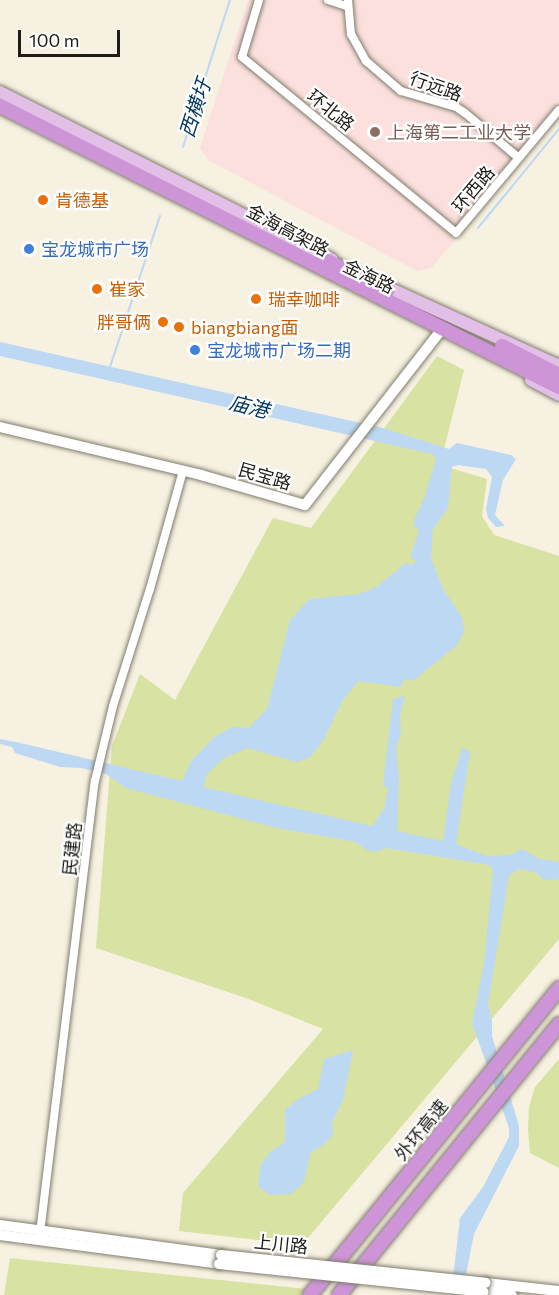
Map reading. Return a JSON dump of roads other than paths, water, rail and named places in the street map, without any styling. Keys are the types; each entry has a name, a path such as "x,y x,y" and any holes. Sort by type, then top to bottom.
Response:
{"highway":[{"name":"金海高架路","path":"0,97 559,375"},
{"name":"金海高架路","path":"0,106 246,227 346,281 559,387"},
{"name":"外环高速","path":"310,1295 559,989"},
{"path":"339,1295 559,1024"}],"main road":[{"name":"金海路","path":"0,92 402,295 559,366"},
{"name":"金海路","path":"0,111 441,330 559,395"}],"street":[{"name":"环北路","path":"260,0 242,57 456,233"},
{"path":"328,0 348,3"},
{"name":"行远路","path":"348,3 351,34 366,61 401,91 456,107 519,158"},
{"name":"环西路","path":"456,233 559,110"},
{"name":"民宝路","path":"0,427 183,471 305,505 441,330"},
{"name":"民建路","path":"40,1235 95,781 113,706 183,471"},
{"name":"上川路","path":"0,1225 40,1235 220,1259 485,1288 559,1291"},
{"name":"上川路","path":"0,1235 40,1235"},
{"name":"上川路","path":"485,1288 512,1295"}],"water":[{"name":"庙港","path":"0,342 383,428 449,449 457,443 511,455 516,459 503,480 495,515 505,526 496,527 488,518 486,509 492,477 486,469 458,465 452,467 448,508 433,529 431,558 443,589 462,617 464,632 456,646 414,680 404,679 401,687 358,681 343,700 323,741 310,757 297,762 248,748 224,758 207,774 203,787 372,826 384,809 388,788 383,785 393,699 405,696 400,714 401,733 396,749 399,777 397,831 443,841 451,783 462,748 470,752 456,844 487,856 509,855 522,849 540,859 559,862 559,879 544,880 537,873 520,869 509,875 488,1004 492,1021 492,1036 519,1126 519,1146 474,1234 462,1295 451,1295 460,1218 483,1187 509,1137 509,1128 472,1023 484,963 493,870 489,865 386,848 376,852 366,850 356,842 277,828 126,788 106,774 81,768 60,767 15,753 12,747 0,744 0,739 16,742 182,781 191,761 214,737 232,727 249,728 267,709 290,620 309,599 359,594 376,587 406,563 412,565 416,561 410,557 419,530 414,526 414,520 425,496 436,459 432,454 0,356"},
{"path":"353,1050 343,1100 332,1123 333,1134 325,1144 311,1152 304,1182 291,1194 270,1195 258,1186 261,1164 270,1152 285,1142 285,1110 298,1099 318,1089 324,1059"}],"waterway":[{"name":"西横圩","path":"183,147 230,0"},
{"path":"478,228 559,129"},
{"path":"110,367 160,216"}],"place":[{"name":"上海第二工业大学","path":"375,132"},
{"name":"肯德基","path":"43,200"},
{"name":"宝龙城市广场","path":"29,249"},
{"name":"崔家","path":"97,289"},
{"name":"瑞幸咖啡","path":"256,299"},
{"name":"胖哥俩","path":"163,322"},
{"name":"biangbiang面","path":"179,327"},
{"name":"宝龙城市广场二期","path":"195,350"}]}
